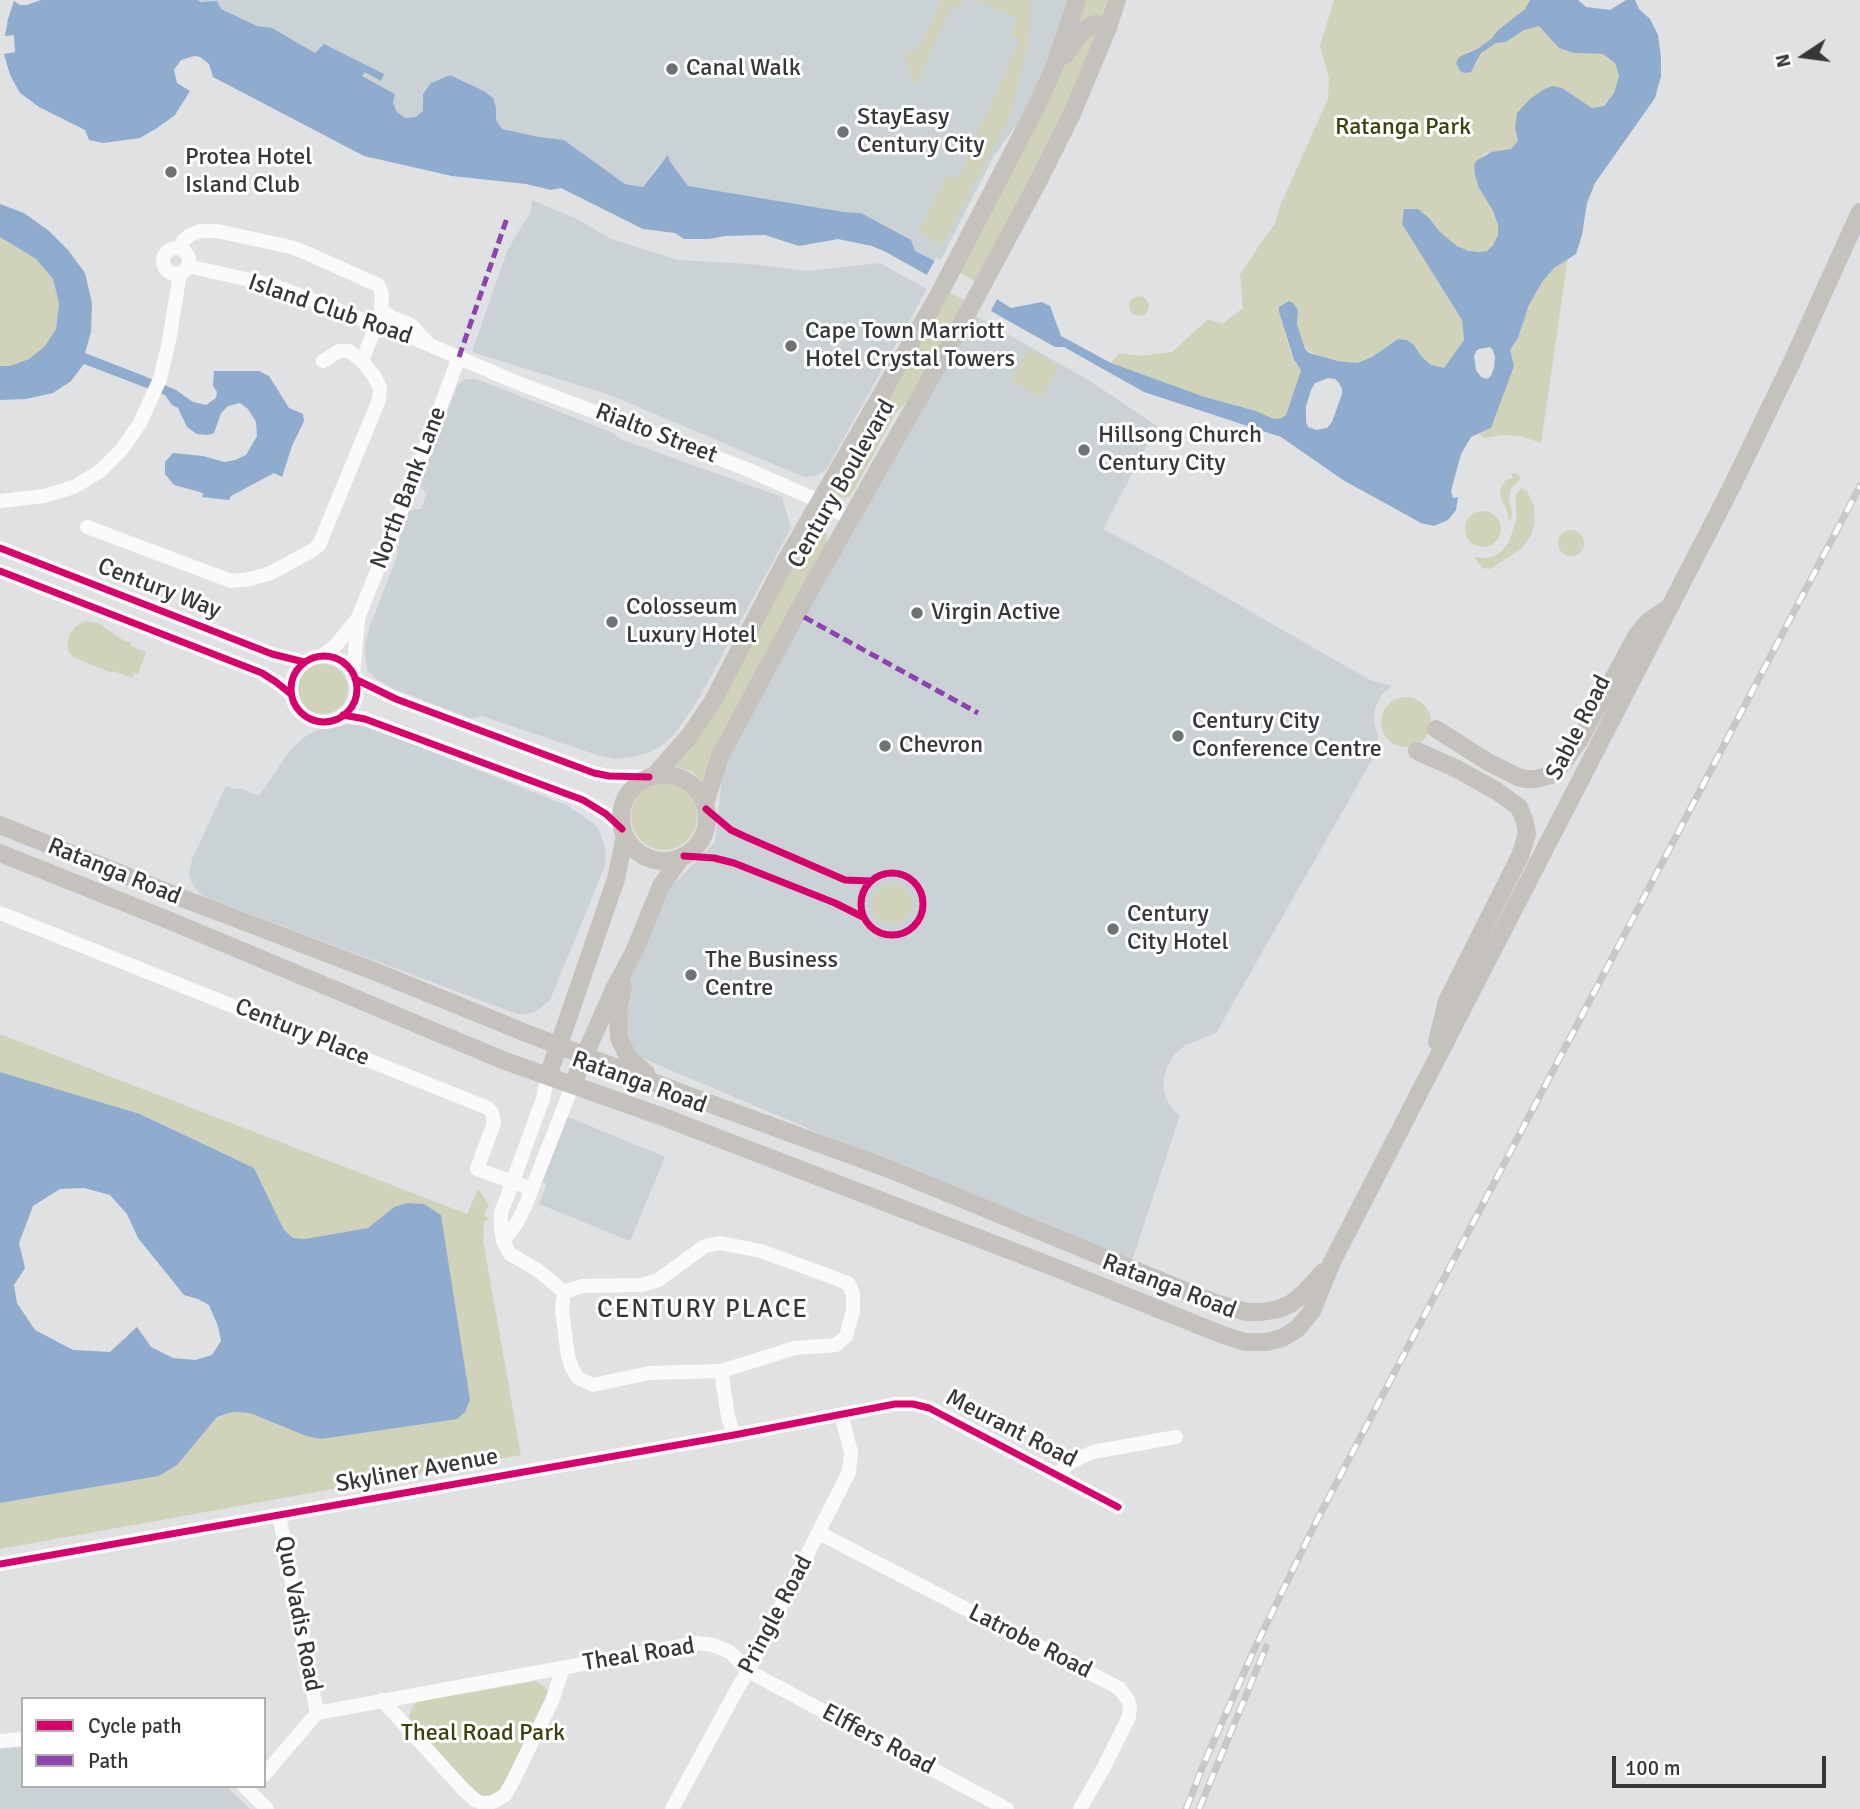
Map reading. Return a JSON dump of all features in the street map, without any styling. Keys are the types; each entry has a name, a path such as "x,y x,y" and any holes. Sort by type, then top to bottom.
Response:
{"main road":[{"name":"Century Boulevard","path":"548,1076 616,879 623,832 621,812 626,796 637,783 652,776 690,736 713,701 785,562 955,264 1038,104 1063,43 1076,0"},
{"name":"Century Boulevard","path":"573,1084 662,886 680,859 694,849 704,835 707,818 705,804 720,756 797,613 968,312 1071,116 1109,26 1116,0"},
{"path":"1038,104 1064,56 1083,30 1095,24 1109,26"},
{"name":"Sable Road","path":"1266,1342 1282,1338 1297,1329 1312,1311 1332,1262 1730,490 1860,212"},
{"path":"1436,729 1488,762 1518,777 1536,779 1551,775 1579,741 1637,635 1650,620 1670,607"},
{"path":"1417,751 1457,769 1519,807 1527,837 1521,856 1447,1001 1431,1069"},
{"path":"652,776 668,774 685,780 697,790 705,804"},
{"name":"Ratanga Road","path":"0,825 689,1096 889,1169 1215,1303 1247,1312 1262,1312"},
{"path":"623,832 634,849 648,858 663,862 680,859"},
{"name":"Ratanga Road","path":"0,853 505,1060 666,1118 1223,1335 1245,1342 1266,1342"},
{"path":"632,956 618,1010 621,1044 629,1059 641,1070 689,1096"},
{"name":"Sable Road","path":"1262,1312 1292,1303 1332,1262"}],"street":[{"name":"Island Club Road","path":"180,248 190,235 201,231 217,231 291,247 378,285 382,294 381,309 391,317 411,325 431,346"},
{"path":"0,501 54,493 74,487 100,471 122,449 140,423 160,379 189,258 180,248 167,252 163,260 167,269 170,272 184,270"},
{"name":"Island Club Road","path":"184,270 276,286 376,326 388,327 458,357"},
{"path":"362,361 381,309"},
{"path":"87,527 231,581 271,573 309,553 319,545 379,400 379,384 362,361 349,351 332,354 323,361"},
{"name":"Rialto Street","path":"458,357 513,381 744,468 819,501 850,519"},
{"name":"North Bank Lane","path":"322,656 336,645 358,618 408,494 458,357"},
{"name":"Century Way","path":"0,548 272,654 304,662"},
{"name":"Century Way","path":"0,571 262,673 291,694"},
{"name":"North Bank Lane","path":"354,677 358,618"},
{"path":"354,677 355,698 350,709 336,719 326,722 311,719 299,711 291,694 293,676 304,662 322,656 332,657 342,662 354,677 396,699 594,773 609,776 652,776"},
{"path":"343,715 365,719 583,800 606,814 623,832"},
{"name":"Century Place","path":"0,913 488,1108 494,1123 477,1169 532,1189"},
{"path":"548,1076 543,1100 500,1213 503,1241 510,1254 539,1271 564,1292"},
{"path":"503,1241 518,1221 573,1084"},
{"path":"720,1243 761,1251 849,1284 853,1294 853,1311 849,1330 842,1341 831,1346 795,1348 721,1371 649,1373 602,1384 587,1383 579,1378 572,1368 562,1311 564,1292 582,1286 642,1285 657,1280 705,1246 720,1243"},
{"path":"721,1371 728,1417 734,1435"},
{"name":"Meurant Road","path":"841,1414 895,1404 929,1408 1118,1507"},
{"name":"Skyliner Avenue","path":"0,1564 841,1414"},
{"name":"Pringle Road","path":"672,1809 748,1671 849,1472 852,1462 849,1439 841,1414"},
{"name":"Meurant Road","path":"1057,1474 1071,1462 1093,1452 1176,1437"},
{"name":"Quo Vadis Road","path":"279,1515 317,1713"},
{"name":"Latrobe Road","path":"819,1533 1119,1688 1124,1693 1130,1707 1129,1717 1080,1809"},
{"name":"Theal Road","path":"317,1713 697,1643 713,1645 730,1652 748,1671"},
{"name":"Theal Road","path":"382,1700 463,1789 475,1800 490,1802 505,1794 513,1782 552,1701 563,1668"},
{"name":"Elffers Road","path":"748,1671 1007,1809"},
{"path":"266,1773 317,1713"},
{"path":"0,1741 21,1740"},
{"path":"250,1788 267,1809"}],"shaded area":[{"path":"198,0 1070,0 1049,63 1025,113 994,156 939,263 915,251 861,213 688,186 669,160 657,167 643,187 625,184 564,140 502,129 496,120 496,108 470,84 450,75 431,83 423,94 424,111 416,117 405,118 397,113 393,102 395,94 362,76 365,72 384,74 315,53 272,28 257,26"},
{"path":"532,200 575,218 611,239 678,260 751,264 807,271 880,263 927,289 826,470 816,476 804,477 610,395 472,352 507,251 531,211"},
{"path":"974,315 1090,381 1157,426 1103,529 1370,680 1392,686 1381,695 1375,708 1377,751 1216,1033 1184,1046 1173,1056 1166,1069 1163,1084 1166,1099 1180,1115 1132,1261 892,1164 642,1058 630,1051 617,999 664,894 715,842 724,760"},
{"path":"466,379 482,381 613,433 620,439 782,497 791,528 699,698 677,731 664,744 650,752 616,759 600,756 482,716 467,717 392,688 367,670 365,644 396,559 402,525 409,512 421,509 427,493 421,488 420,482 457,386"},
{"path":"365,725 568,806 597,826 606,853 605,866 550,1000 535,1012 517,1014 205,897 193,885 189,875 192,859 226,786 259,796 289,752 306,736 317,730"},
{"path":"566,1116 665,1157 630,1241 539,1204 547,1184 540,1181"},
{"path":"21,1747 21,1788 228,1788 250,1809 0,1809 0,1749"}],"green space":[{"path":"942,0 965,0 961,8 952,5 916,85 913,84 905,54 915,50 921,42"},
{"path":"977,0 1030,0 1028,46 1010,116 941,247 919,229 948,175 958,178 1020,39 1010,35 1017,18"},
{"path":"1085,0 1107,0 1082,76 1035,176 915,392 895,414 855,489 849,497 842,498 836,494 962,267 1046,108 1063,68"},
{"name":"Ratanga Park","path":"1334,0 1530,0 1525,9 1492,38 1479,48 1467,52 1476,65 1480,53 1496,43 1506,42 1524,30 1539,25 1559,48 1574,53 1603,54 1615,63 1619,76 1614,93 1603,106 1592,108 1562,88 1515,128 1518,141 1511,149 1485,153 1474,166 1479,188 1498,225 1498,235 1487,251 1469,251 1457,246 1440,232 1429,218 1402,224 1462,320 1464,340 1444,369 1431,365 1414,345 1398,339 1372,357 1357,363 1317,355 1305,349 1297,324 1299,318 1279,312 1293,360 1301,370 1286,415 1282,418 1274,419 1256,411 1205,397 1111,363 1119,353 1143,356 1172,352 1208,319 1222,324 1243,308 1240,275 1275,224 1280,206 1328,99 1329,79 1320,46"},
{"path":"0,237 36,259 53,279 59,303 56,329 45,346 29,359 10,366 0,366"},
{"path":"1568,258 1541,443 1521,436 1484,438 1479,434 1491,428 1501,401 1510,350 1518,338 1529,305 1542,282 1554,268"},
{"path":"1135,296 1143,296 1149,306 1143,316 1135,316 1129,310 1129,302"},
{"path":"1028,349 1059,367 1041,397 1011,381"},
{"path":"1517,473 1521,479 1512,487 1509,497 1512,514 1510,523 1500,496 1501,487 1509,478 1513,479 1511,474"},
{"path":"1521,488 1527,491 1534,506 1535,524 1530,537 1521,549 1490,569 1482,568 1474,557 1495,556 1509,542 1517,517 1515,496"},
{"path":"1483,511 1496,516 1501,529 1496,542 1483,547 1470,542 1465,529 1470,516"},
{"path":"818,519 825,525 828,543 707,787 691,771 671,765"},
{"path":"1571,530 1580,534 1584,543 1580,552 1571,556 1562,552 1558,543 1562,534"},
{"path":"86,621 98,623 131,643 131,646 146,652 138,674 134,673 132,678 113,671 111,673 73,657 67,646 70,633"},
{"path":"323,664 341,671 348,689 341,707 323,714 305,707 298,689 305,671"},
{"path":"1406,697 1423,705 1431,722 1423,739 1406,747 1389,739 1381,722 1389,705"},
{"path":"664,784 677,787 687,794 694,804 697,817 694,830 687,840 677,847 664,850 651,847 641,840 634,830 631,817 634,804 641,794 651,787"},
{"path":"892,884 906,890 912,904 906,918 892,924 878,918 872,904 878,890"},
{"path":"0,1034 467,1214 478,1189 489,1205 484,1215 490,1219 484,1221 483,1240 521,1455 0,1549 0,1503 159,1476 177,1465 217,1417 232,1412 250,1413 306,1436 321,1439 394,1207 368,1228 305,1239 293,1238 284,1230 254,1168 140,1114 0,1072"},
{"name":"Theal Road Park","path":"536,1681 549,1692 498,1795 484,1798 478,1795 411,1723 409,1717 417,1702"}],"water":[{"path":"41,0 217,1 221,9 257,26 272,28 315,53 324,44 384,74 381,81 365,72 362,76 395,94 393,103 397,112 405,118 416,117 423,111 423,94 431,83 450,75 493,98 496,120 502,129 564,140 625,184 643,187 668,155 688,186 861,213 911,240 915,251 1011,308 1042,302 1050,306 1061,336 1111,363 1274,419 1286,415 1301,370 1294,360 1279,312 1279,307 1289,301 1298,310 1297,324 1305,349 1309,353 1357,363 1372,357 1398,339 1407,340 1431,365 1444,368 1464,340 1462,320 1402,224 1404,209 1418,209 1457,246 1469,251 1487,251 1498,235 1498,225 1479,188 1475,176 1476,161 1491,152 1511,149 1518,141 1515,128 1517,113 1544,89 1553,86 1562,88 1592,108 1604,106 1614,93 1619,76 1615,63 1603,54 1574,53 1559,48 1539,26 1524,30 1506,42 1496,43 1481,53 1471,72 1460,71 1456,63 1459,57 1479,48 1492,38 1525,9 1530,0 1578,0 1586,7 1610,10 1626,0 1635,0 1639,9 1650,19 1658,35 1661,76 1655,98 1595,183 1587,203 1576,254 1554,268 1542,282 1529,305 1518,338 1510,350 1514,366 1491,428 1471,437 1461,454 1451,491 1453,498 1458,497 1456,510 1448,520 1434,526 1421,523 1343,480 1281,437 1144,392 1064,347 1055,347 872,246 838,239 799,246 765,235 684,239 675,233 643,229 561,188 551,190 526,184 452,176 364,156 213,77 209,64 194,56 181,60 174,70 177,83 190,91 175,115 140,138 103,143 89,140 85,130 39,107 20,93 10,75 4,54 15,52 14,35 5,36 8,19 14,1 27,5","holes":["1490,347 1495,357 1494,368 1487,379 1481,377 1476,370 1474,357 1479,349","1328,378 1339,383 1342,394 1332,422 1327,428 1317,430 1308,427 1306,406 1315,383"]},
{"path":"0,204 24,213 49,231 85,273 92,303 91,332 85,353 176,390 193,402 206,405 216,398 217,392 213,386 214,371 259,371 269,376 289,408 303,414 304,421 282,477 274,473 231,496 229,500 202,497 200,492 174,485 165,474 165,462 173,453 203,456 224,462 246,455 257,436 256,422 248,409 240,403 228,406 221,413 214,433 197,434 187,427 178,408 172,405 165,395 84,364 71,381 53,393 26,399 0,400 0,366 10,366 29,359 45,346 56,329 59,303 53,279 36,259 0,237"},
{"path":"0,1072 140,1114 254,1168 284,1230 293,1238 305,1239 368,1228 394,1207 408,1203 424,1204 441,1215 470,1400 465,1412 457,1419 321,1439 306,1436 250,1413 232,1412 217,1417 177,1465 159,1476 0,1503","holes":["84,1188 110,1195 127,1214 138,1238 184,1295 209,1305 221,1341 212,1355 195,1360 173,1358 151,1347 137,1327 110,1352 73,1350 35,1330 17,1303 14,1285 25,1268 19,1243 33,1206 60,1189"]}],"pier":[{"path":"936,258 999,296 989,314 925,278"}],"railway":[{"path":"1186,1809 1254,1650 1317,1520 1860,486"},
{"path":"1199,1809 1266,1647"}],"marked path":[{"path":"459,357 507,218"},
{"path":"804,617 978,713"}],"cycle path":[{"path":"0,548 272,654 304,662"},
{"path":"0,571 262,673 291,694"},
{"path":"324,656 337,659 347,666 354,676 357,689 354,702 347,712 337,719 324,722 311,719 301,712 294,702 291,689 294,676 301,666 311,659 324,656"},
{"path":"355,679 396,699 594,773 649,777"},
{"path":"343,715 365,719 583,800 606,814 622,829"},
{"path":"706,809 731,830 746,837 845,880 870,881"},
{"path":"684,856 714,858 734,863 835,903 863,917"},
{"path":"886,873 898,873 914,882 921,892 923,904 921,916 914,926 898,935 886,935 875,930 866,921 861,910 861,898 866,887 875,878 886,873"},
{"path":"0,1564 734,1435 895,1404 913,1404 929,1408 1118,1507"}],"place":[{"name":"Canal Walk","path":"672,69"},
{"name":"StayEasy Century City","path":"843,132"},
{"name":"Protea Hotel Island Club","path":"171,172"},
{"name":"Cape Town Marriott Hotel Crystal Towers","path":"791,346"},
{"name":"Hillsong Church Century City","path":"1084,450"},
{"name":"Virgin Active","path":"917,613"},
{"name":"Colosseum Luxury Hotel","path":"612,622"},
{"name":"Century City Conference Centre","path":"1178,736"},
{"name":"Chevron","path":"885,746"},
{"name":"Century City Hotel","path":"1113,929"},
{"name":"The Business Centre","path":"691,975"}],"district":[{"name":"CENTURY PLACE","path":"703,1310"}]}
